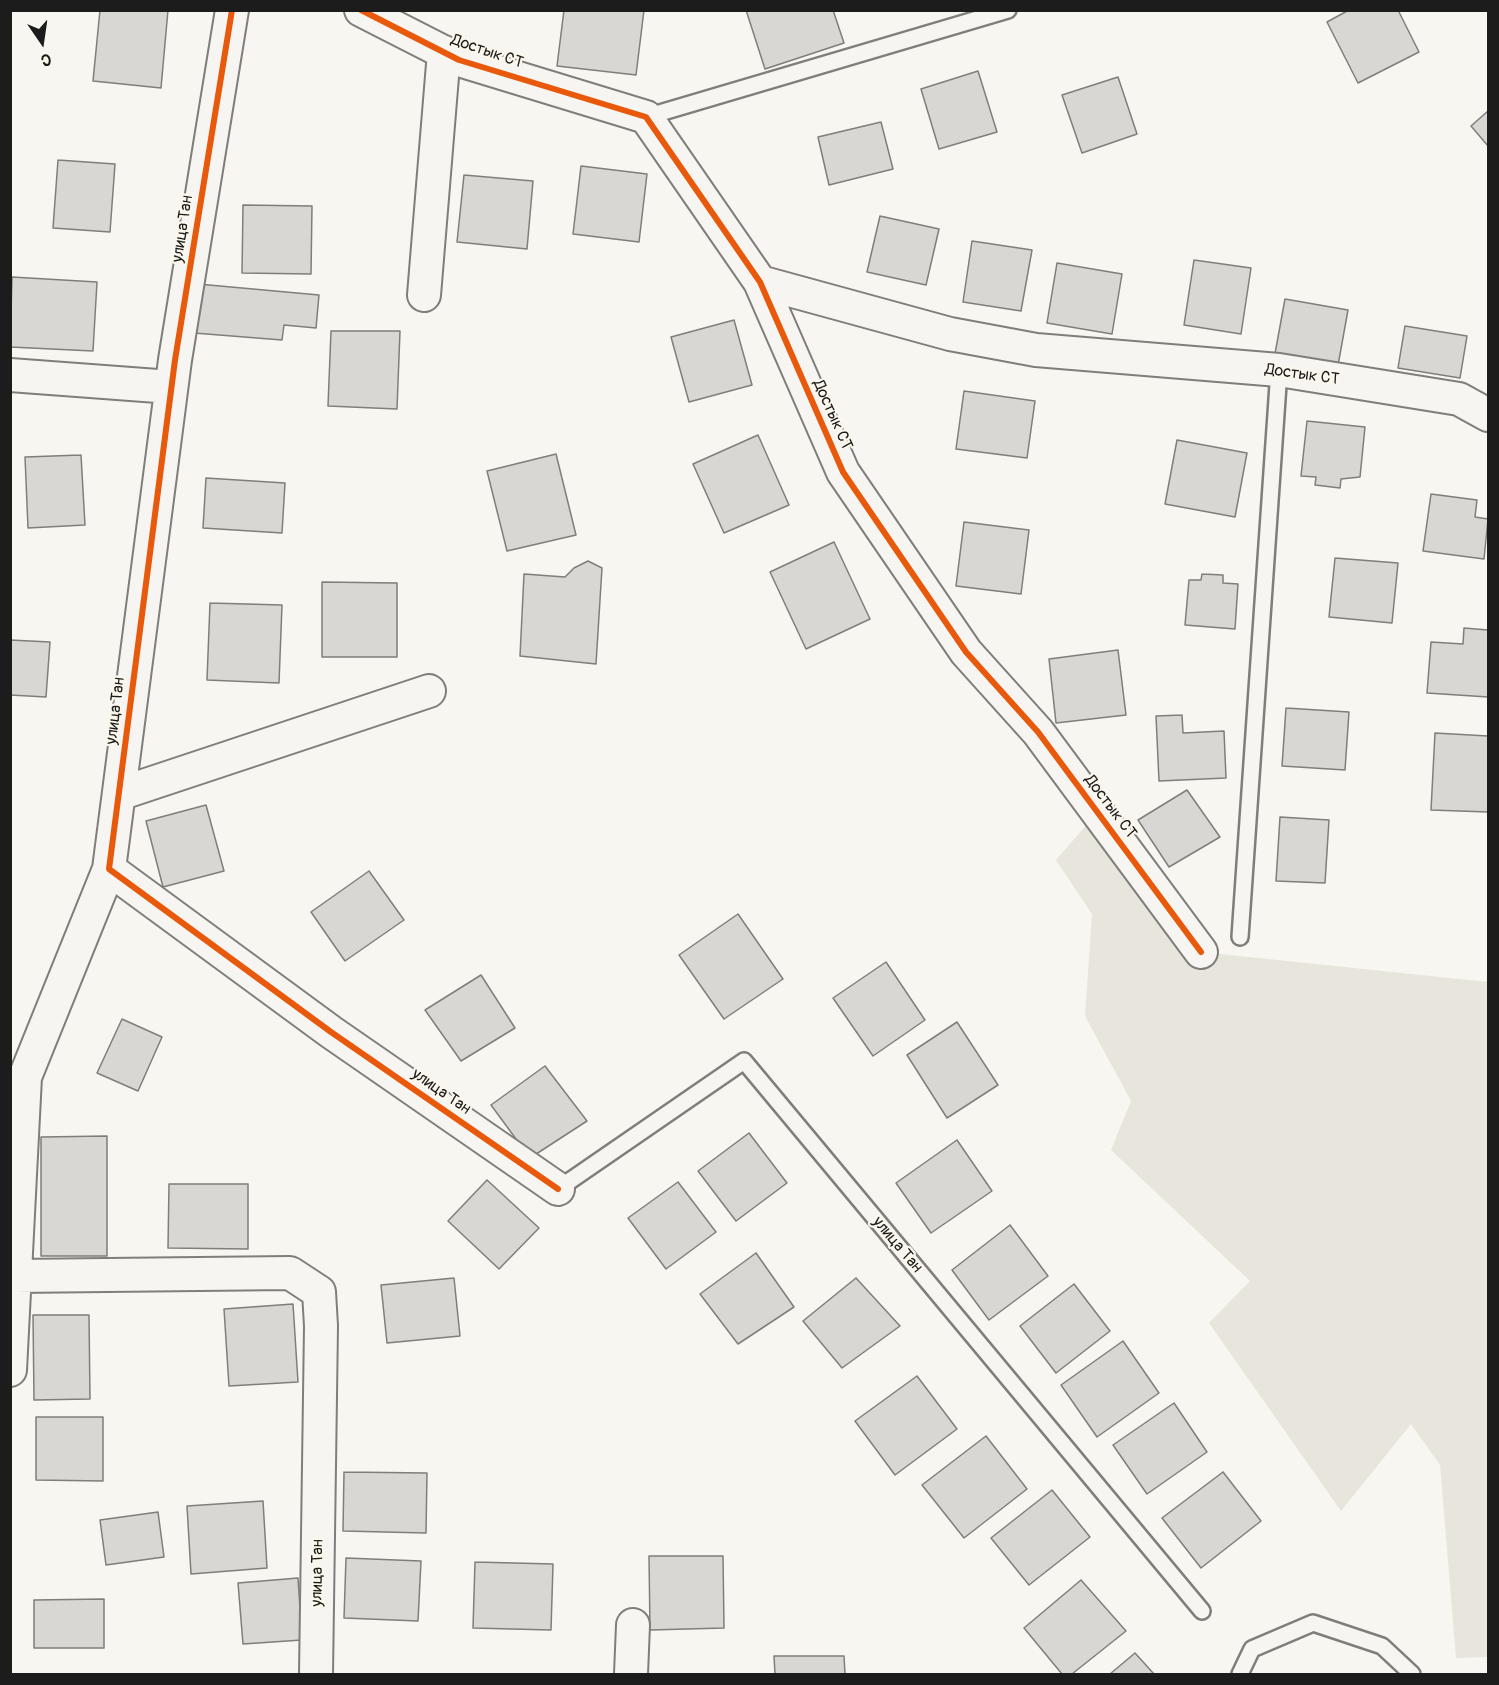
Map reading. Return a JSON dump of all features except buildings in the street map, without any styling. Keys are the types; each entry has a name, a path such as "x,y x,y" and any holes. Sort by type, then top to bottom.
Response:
{"street":[{"name":"улица Тан","path":"10,1370 25,1077 109,869 171,387 231,10"},
{"name":"Достык СТ","path":"361,10 459,60 646,117 760,282 843,472 966,652 1038,732 1201,952"},
{"path":"424,294 444,52"},
{"name":"Достык СТ","path":"760,282 950,334 1036,350 1279,370 1459,399 1488,415"},
{"path":"10,375 171,387"},
{"path":"119,794 429,690"},
{"name":"улица Тан","path":"109,869 331,1032 558,1189"},
{"name":"улица Тан","path":"15,1276 290,1273 319,1292 321,1326 316,1674"},
{"path":"631,1674 633,1625"}],"lane":[{"path":"646,117 1008,10"},
{"path":"1240,937 1279,370"},
{"name":"улица Тан","path":"558,1189 744,1061 1202,1611"},
{"path":"1240,1674 1252,1649 1313,1623 1382,1646 1412,1674"}],"shaded area":[{"path":"1095,815 1201,952 1488,982 1488,1657 1456,1658 1440,1465 1411,1424 1341,1511 1209,1323 1250,1281 1111,1150 1131,1101 1085,1016 1092,914 1056,860"}],"cycle path":[{"path":"232,10 175,360 109,869 331,1032 558,1189"},
{"path":"361,10 459,60 646,117 760,282 843,472 966,652 1038,732 1201,952"}]}
